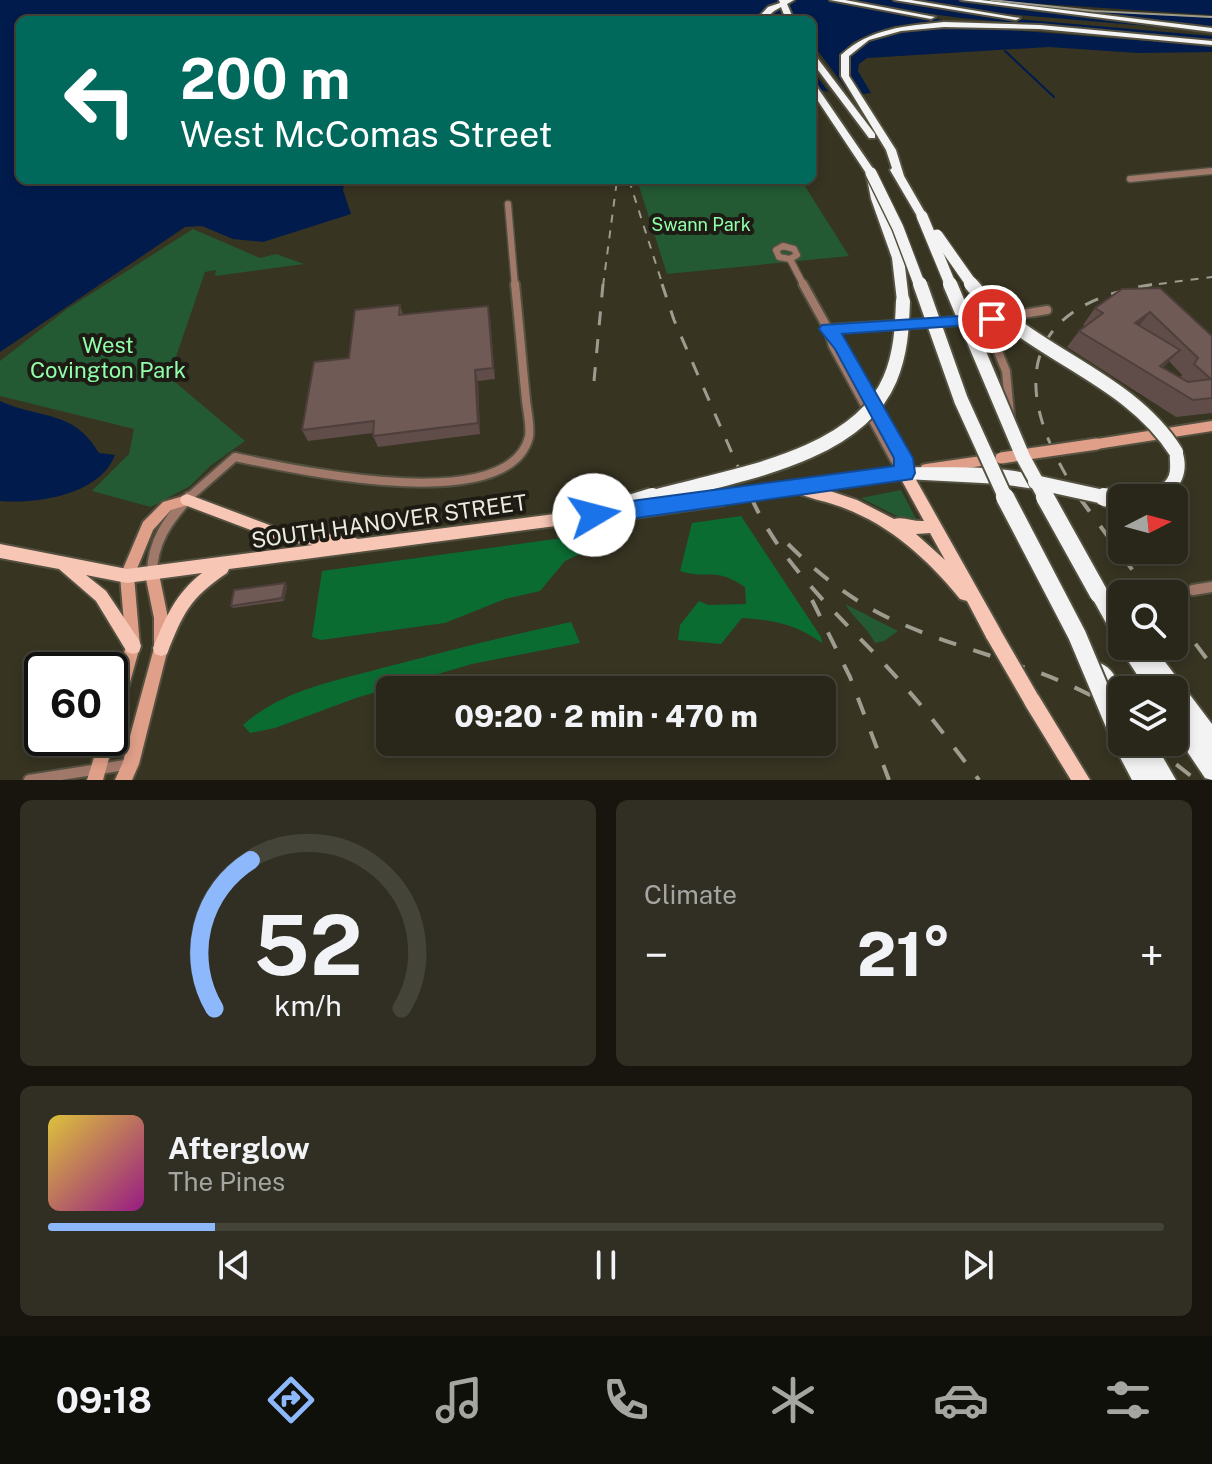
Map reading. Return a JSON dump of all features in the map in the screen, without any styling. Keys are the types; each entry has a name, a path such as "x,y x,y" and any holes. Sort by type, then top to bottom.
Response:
{"highway":[{"path":"764,16 771,9 791,0"},
{"path":"833,0 931,17 1212,43"},
{"path":"897,0 991,15 1212,32"},
{"path":"964,0 1212,32"},
{"path":"899,176 891,150 843,72 847,51 863,38 898,27 940,23 1157,38"},
{"path":"816,61 899,176 922,216 1023,457 1108,609"},
{"path":"816,92 871,173 908,249 984,455 1078,638 1108,687"},
{"path":"816,106 856,148"},
{"path":"594,515 794,459 832,441 877,400 897,364 904,314 898,258 876,199 871,173"},
{"path":"922,216 990,305 1026,333 1139,408 1161,427 1174,447 1179,473 1174,484"},
{"path":"905,473 1001,477 1108,498"},
{"path":"1099,594 1108,605"},
{"path":"1078,638 1108,709"},
{"path":"1151,660 1212,741"},
{"path":"1188,735 1212,771"},
{"path":"1130,756 1143,780"},
{"path":"1150,756 1165,780"}],"main road":[{"name":"SOUTH HANOVER STREET","path":"0,551 127,576 152,574 905,473"},
{"path":"905,473 994,635 1081,780"},
{"path":"792,488 838,499 891,522 915,528 934,526"},
{"path":"187,500 280,535 385,544"},
{"path":"891,522 939,563 994,635"},
{"path":"63,565 101,596 133,646"},
{"path":"161,648 180,601 196,584 226,565"}],"street":[{"path":"1130,179 1212,171"},
{"path":"29,780 127,772 161,648 161,618 152,574 152,552 157,540 187,500 211,474 235,457 356,480 390,483 448,481 511,466 522,457 529,436 508,204"},
{"path":"790,259 828,329 833,346 894,459 905,473"},
{"path":"828,329 985,320 1047,310"},
{"path":"985,320 1006,371 1010,422 1017,443 1090,571"},
{"name":"SOUTH HANOVER STREET","path":"905,473 1212,426"},
{"path":"128,665 133,646 127,576 148,526 167,506 187,500"},
{"path":"1193,590 1212,587"}],"green space":[{"name":"Swann Park","path":"638,184 804,184 849,256 667,274"},
{"name":"West Covington Park","path":"193,229 260,258 276,254 304,264 215,276 216,270 205,272 169,377 245,441 210,466 190,486 151,507 92,491 129,454 134,429 0,396 0,361 67,309"},
{"path":"901,490 917,521 905,520 861,498"},
{"path":"741,516 822,643 784,624 742,618 721,644 678,640 680,625 699,601 708,605 746,604 745,587 726,577 680,571 692,523"},
{"path":"584,535 598,537 593,548 565,561 540,591 505,599 445,623 321,640 312,637 322,571"},
{"path":"845,604 898,631 875,643"},
{"path":"571,622 580,643 472,664 431,676 376,676 376,692 275,728 250,733 243,725 276,703 312,687"}],"water":[{"path":"0,0 1212,0 1212,52 1138,53 1049,47 867,58 859,64 858,71 871,93 848,95 816,88 816,16 16,16 16,184 344,184 343,190 351,214 263,242 233,239 202,226 185,227 0,352"},
{"path":"0,401 67,422 89,439 99,453 115,455 107,469 82,488 31,501 0,501"}],"pier":[{"path":"826,0 961,18 1212,41 1212,46 933,24 873,36 851,52 847,60 849,77 862,98 849,100 834,99 816,75 816,48 854,99 840,66 843,53 853,42 894,26 949,21"},
{"path":"890,0 984,12 1207,31 956,0 972,0 1212,28 1212,36 981,16"},
{"path":"982,0 1212,15 1212,18 1087,11"}],"building":[{"path":"1160,288 1212,336 1212,398 1193,400 1079,331 1103,313 1095,308 1122,289","holes":["1150,312 1198,358 1194,364 1211,379 1188,382 1160,366 1180,350 1135,323"]},
{"path":"400,305 399,315 488,306 493,368 475,370 478,423 373,436 374,421 302,430 314,362 349,358 355,310"},
{"path":"285,583 282,598 231,606 234,590"}],"waterway":[{"path":"1005,51 1054,97"}],"tram line":[{"path":"991,0 1094,11 1212,17"}],"railway":[{"path":"603,286 616,184"},
{"path":"630,184 663,286"},
{"path":"1153,285 1212,277"},
{"path":"594,381 603,284"},
{"path":"662,284 674,320 752,499"},
{"path":"1081,499 1058,460 1043,424 1036,390 1039,360 1051,333 1074,311 1109,295 1153,285"},
{"path":"1143,286 1153,285"},
{"path":"1079,497 1140,580"},
{"path":"752,499 765,525 801,575 916,699 979,780"},
{"path":"788,544 841,590 886,617 1042,674 1108,705"},
{"path":"812,600 850,677 889,780"},
{"path":"1188,634 1212,666"},
{"path":"1166,756 1196,780"}],"route":[{"path":"594,515 905,473 903,458 841,345 828,329 992,319"}]}
